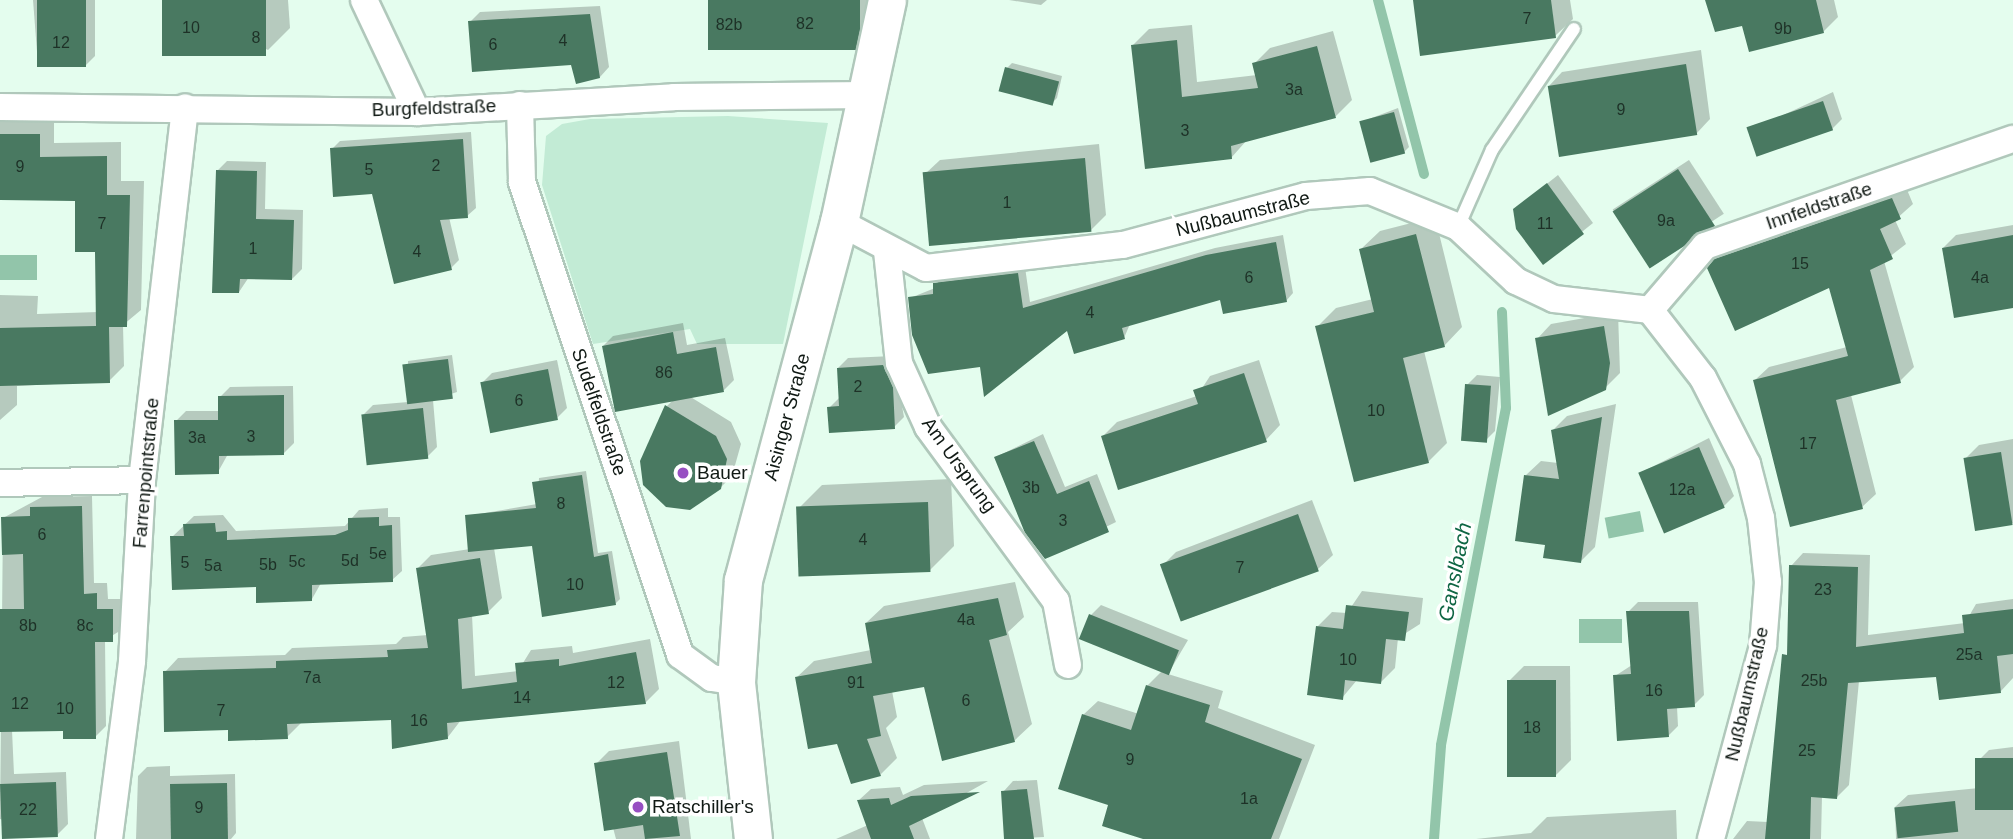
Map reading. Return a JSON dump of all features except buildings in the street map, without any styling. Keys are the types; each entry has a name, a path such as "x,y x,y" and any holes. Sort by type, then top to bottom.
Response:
{"main road":[{"name":"Aisinger Straße","path":"753,839 736,682 743,580 839,222 887,0"}],"street":[{"path":"365,0 417,112"},
{"name":"Burgfeldstraße","path":"0,107 185,107 417,112 520,105 867,95"},
{"name":"Sudelfeldstraße","path":"520,105 522,182 681,655 712,678 736,682"},
{"name":"Farrenpointstraße","path":"108,839 132,661 142,480 185,107"},
{"name":"Innfeldstraße","path":"1650,310 1705,246 2013,139"},
{"name":"Nußbaumstraße","path":"839,222 865,231 887,251 926,268 1123,246 1306,196 1370,191 1458,227 1516,281 1554,299 1650,310 1703,378 1747,464 1761,518 1768,582 1763,646 1711,839"},
{"name":"Am Ursprung","path":"887,251 899,363 928,427 1056,601 1068,665"},
{"path":"0,483 142,480"}],"lane":[{"path":"1458,227 1492,150 1574,29"}],"shaded area":[{"path":"728,116 828,123 783,344 697,344 690,329 593,344 542,185 546,136 562,124 590,119"},
{"path":"0,255 37,255 37,280 0,280"},
{"path":"1640,511 1644,532 1609,538 1605,518"},
{"path":"1579,619 1622,619 1622,643 1579,643"}],"waterway":[{"name":"Ganslbach","path":"1378,0 1424,174"},
{"name":"Ganslbach","path":"1434,839 1441,745 1506,408 1502,312"}],"place":[{"name":"Bauer","path":"683,473"},
{"name":"Ratschiller's","path":"638,807"}]}
